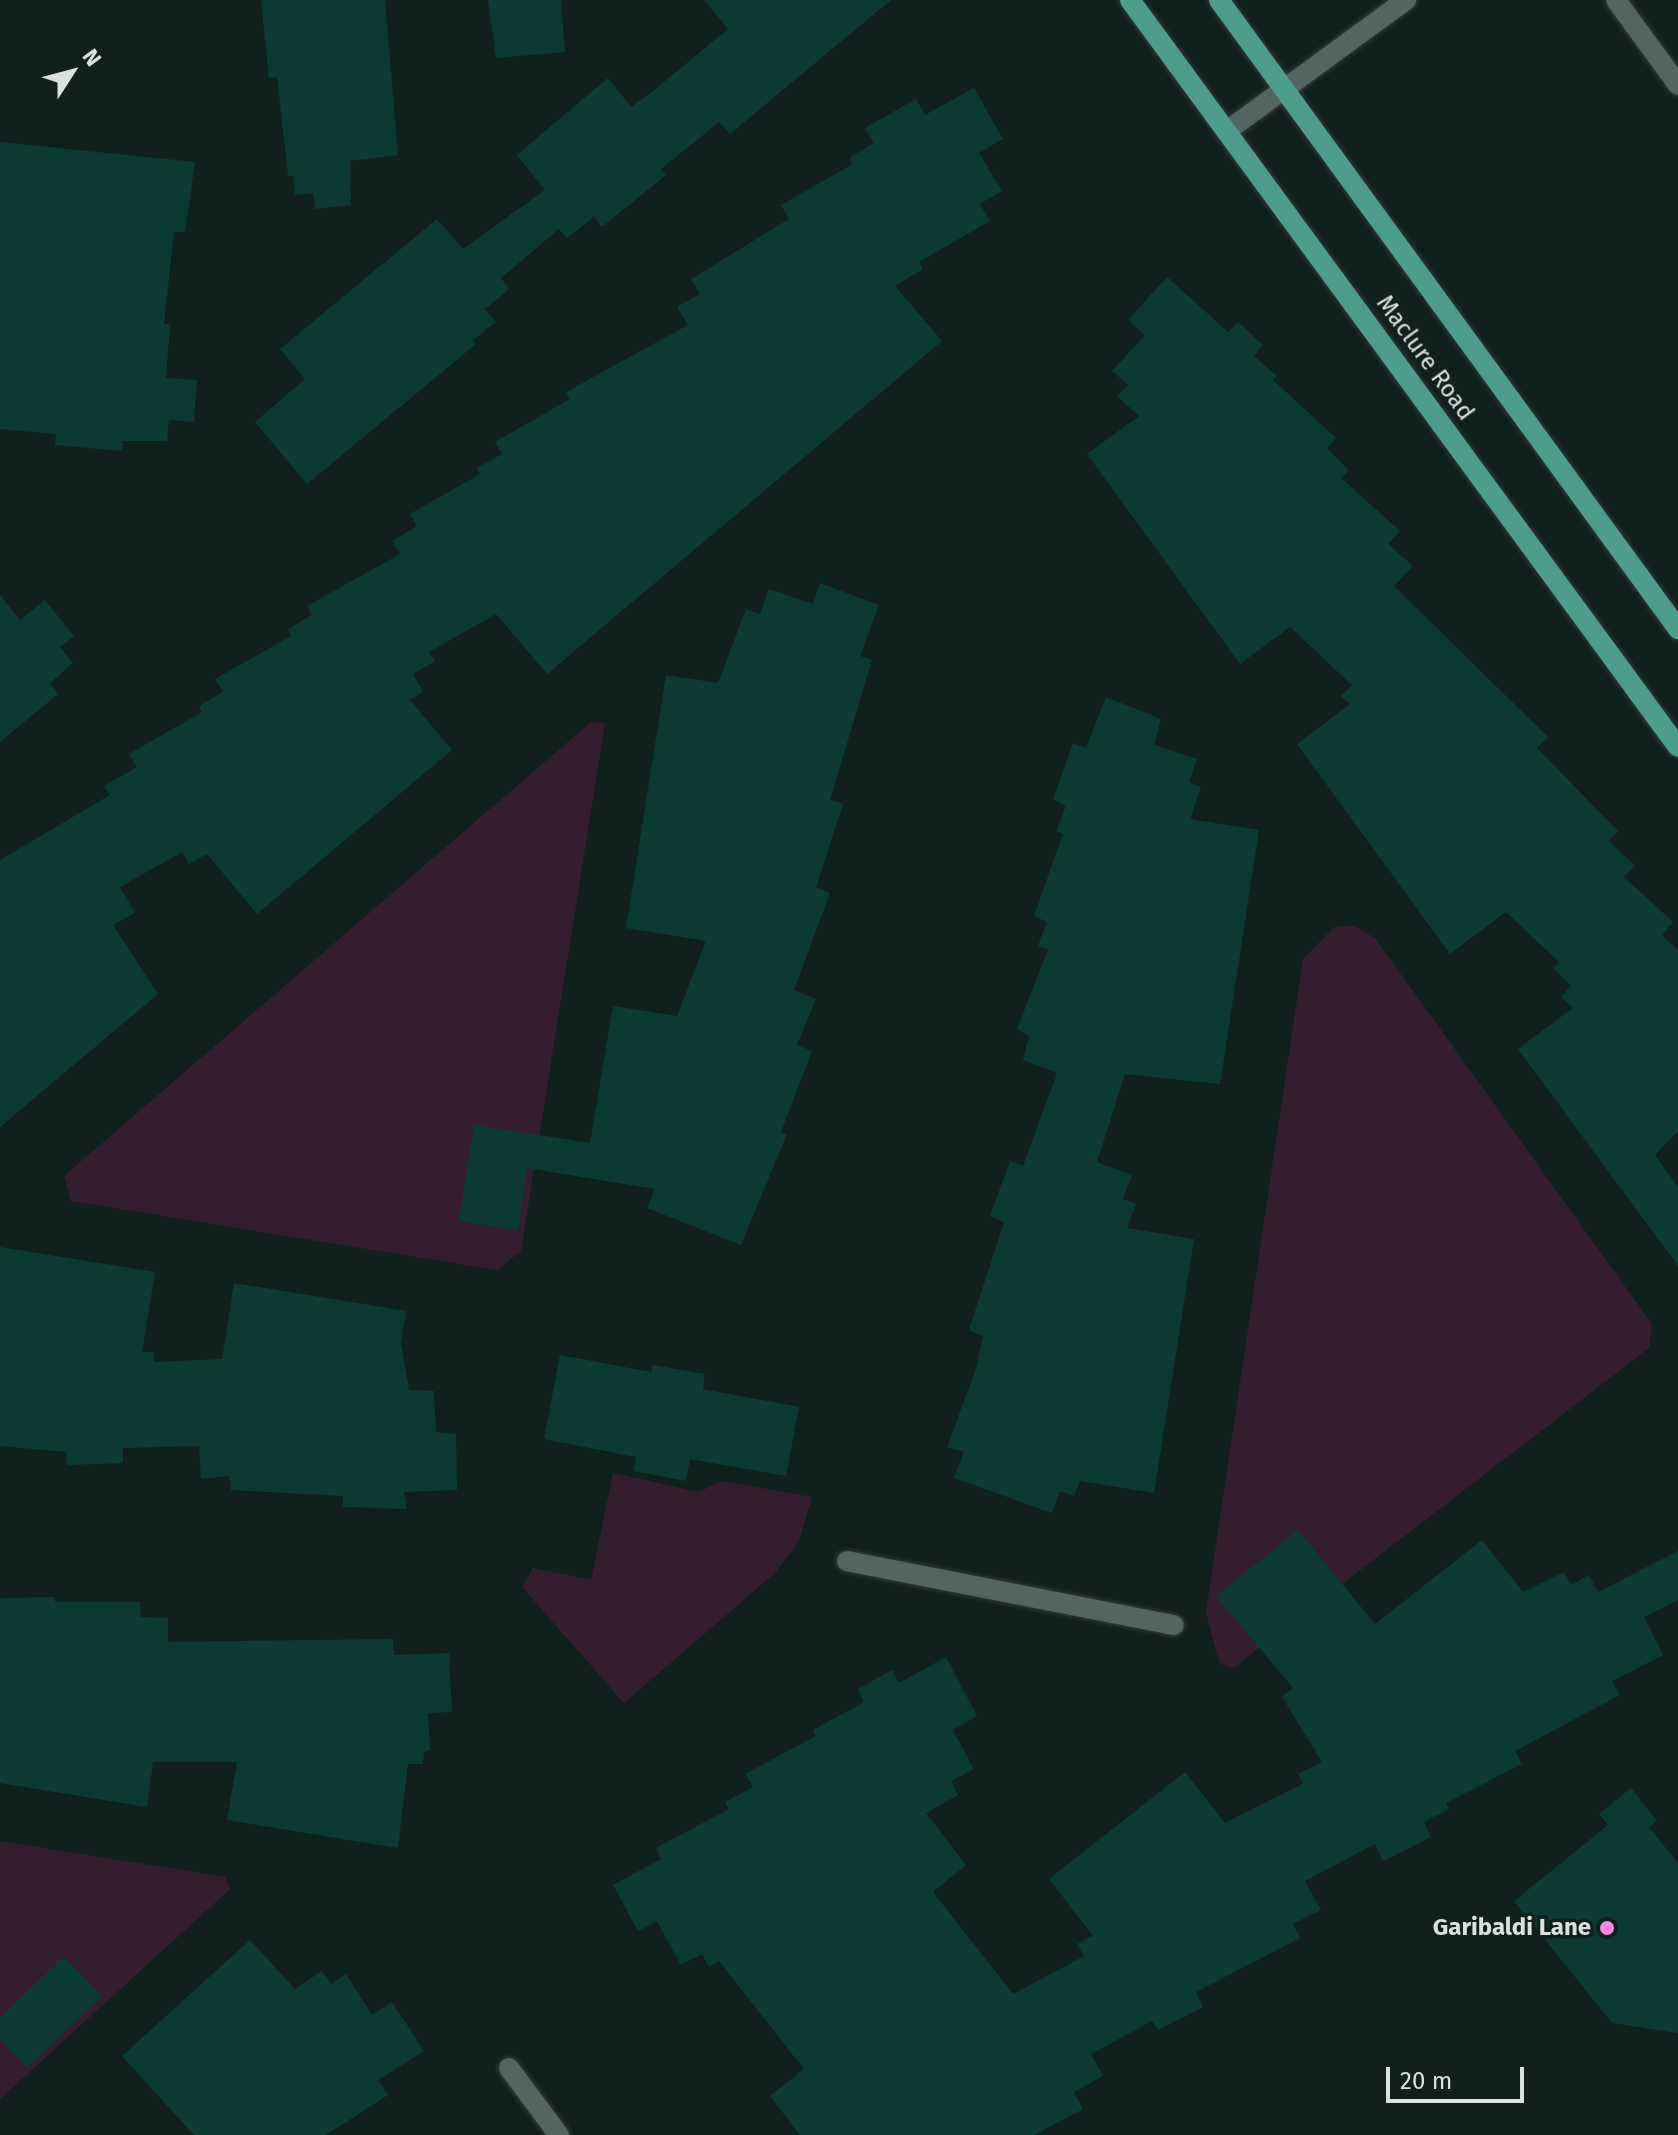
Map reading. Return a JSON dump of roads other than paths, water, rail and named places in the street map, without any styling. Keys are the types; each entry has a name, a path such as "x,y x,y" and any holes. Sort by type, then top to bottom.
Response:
{"main road":[{"name":"Maclure Road","path":"1130,0 1678,747"},
{"name":"Maclure Road","path":"1219,0 1678,629"}],"street":[{"path":"1227,131 1406,0"},
{"path":"1616,0 1678,85"},
{"path":"847,1561 1174,1625"},
{"path":"509,2068 559,2135"}],"place":[{"name":"Garibaldi Lane","path":"1607,1928"}]}
